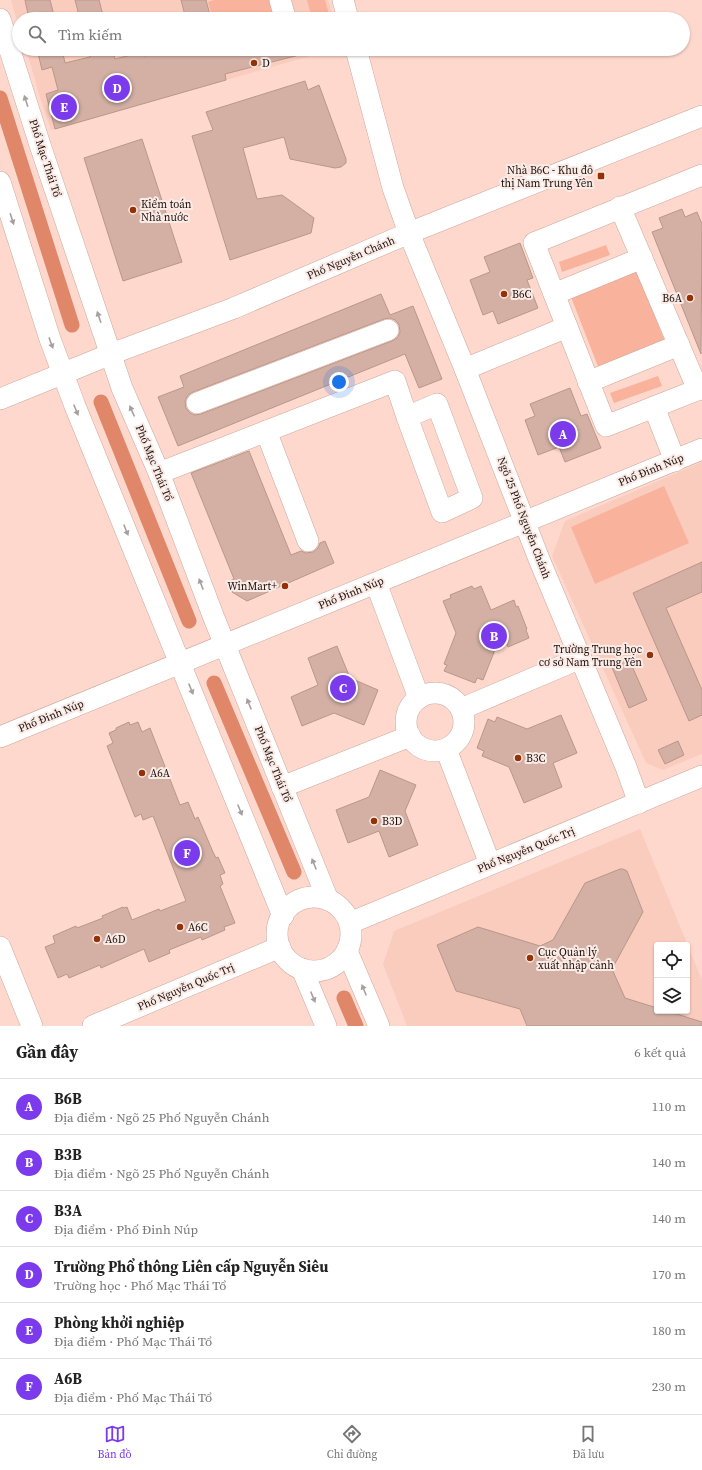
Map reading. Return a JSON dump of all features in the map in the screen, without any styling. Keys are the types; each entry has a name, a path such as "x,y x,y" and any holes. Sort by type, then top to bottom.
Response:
{"street":[{"path":"343,0 346,12"},
{"name":"Phố Mạc Thái Tổ","path":"0,19 40,145 122,388 159,473 225,644 328,900"},
{"name":"Ngõ 25 Phố Nguyễn Chánh","path":"358,56 393,188 409,233 465,369 524,522 626,767 639,803"},
{"name":"Phố Nguyễn Chánh","path":"0,399 111,354 234,308 409,233 702,116"},
{"path":"620,207 679,345 700,389 606,426 534,243 620,207 702,175"},
{"path":"0,182 50,339 75,406 283,916"},
{"path":"554,294 642,258"},
{"path":"465,369 567,327"},
{"path":"197,404 388,330"},
{"path":"588,382 679,345"},
{"path":"159,473 395,381 407,417 442,512 472,498 437,404 407,417"},
{"path":"654,407 675,461"},
{"path":"266,431 308,541"},
{"name":"Phố Đinh Núp","path":"0,737 702,449"},
{"path":"376,583 419,698"},
{"path":"461,709 581,658"},
{"path":"430,694 442,694 453,700 461,709 463,716 463,729 457,741 446,749 430,751 415,743 410,736 406,726 407,715 411,706 419,698 430,694"},
{"path":"282,787 410,736"},
{"path":"446,749 490,864"},
{"name":"Phố Nguyễn Quốc Trị","path":"350,923 702,776"},
{"path":"313,897 328,900 342,909 350,923 351,935 347,951 339,961 328,968 315,971 302,969 289,960 280,947 278,935 279,923 292,904 302,899 313,897"},
{"name":"Phố Nguyễn Quốc Trị","path":"93,1026 280,947"},
{"path":"347,951 379,1026"},
{"path":"1,952 32,1026"},
{"path":"302,969 326,1026"}],"shaded area":[{"path":"11,0 328,0 332,12 15,12"},
{"path":"214,0 270,0 274,12 211,12 208,2"},
{"path":"307,0 325,0 328,12 310,12"},
{"path":"28,56 310,56 51,130"},
{"path":"606,245 610,255 562,272 559,262"},
{"path":"637,271 666,344 599,369 571,297"},
{"path":"658,376 662,386 614,403 610,393"},
{"name":"Trường Trung học cơ sở Nam Trung Yên","path":"702,462 702,754 663,770 646,763 552,556 565,521"},
{"path":"664,486 689,543 595,584 571,527"},
{"path":"640,829 686,942 654,942 654,1014 690,1014 690,951 702,980 702,1026 407,1026 383,964 394,931"}],"building":[{"path":"25,0 50,0 53,12 28,12"},
{"path":"75,0 99,0 102,12 78,12"},
{"path":"181,0 206,0 209,12 184,12"},
{"path":"39,56 64,56 65,63 90,56 114,56 115,59 127,56 295,56 225,74 226,80 55,129 46,94 58,90 52,67 42,70"},
{"path":"305,81 308,90 319,85 346,159 346,163 341,167 335,168 290,159 284,137 243,148 257,199 282,195 314,218 311,233 230,260 192,136 213,130 206,112"},
{"name":"Kiểm toán Nhà nước","path":"142,139 182,262 123,281 84,158"},
{"name":"B6A","path":"682,209 685,217 697,212 702,224 701,354 652,232 663,228 659,218"},
{"name":"B6C","path":"520,243 533,278 527,280 538,308 498,324 493,311 483,315 470,280 490,272 484,257"},
{"path":"381,294 390,315 413,306 442,379 419,388 405,354 178,446 158,397 184,387 180,376","holes":["390,318 395,320 399,325 400,332 398,337 392,341 201,414 195,415 190,413 186,408 185,401 188,395 193,392 384,319"]},
{"path":"570,388 581,416 587,414 601,448 565,462 559,447 538,455 525,420 535,416 530,404"},
{"path":"249,451 291,555 301,551 306,553 313,552 318,548 320,543 325,541 334,563 247,601 232,592 228,582 234,579 191,473"},
{"path":"702,562 702,592 666,608 702,690 702,715 689,721 633,593"},
{"path":"472,586 474,589 481,586 491,610 514,600 516,607 518,606 529,638 508,647 502,632 483,680 477,678 475,683 444,671 447,665 444,664 456,633 443,601 451,598 450,595"},
{"path":"337,646 350,678 378,690 364,725 334,713 302,726 291,697 318,685 308,658"},
{"path":"628,657 647,700 629,708 611,665"},
{"name":"B3C","path":"561,715 577,753 553,763 562,787 524,803 509,767 482,756 484,751 477,748 488,719 495,722 497,717 527,729"},
{"path":"129,722 130,725 138,722 142,732 150,728 180,805 188,802 195,819 198,817 213,852 216,858 218,857 225,873 220,875 223,884 220,886 235,923 224,927 225,930 202,940 201,937 169,950 170,953 149,962 144,949 101,968 100,965 69,978 67,974 58,978 45,947 55,943 53,936 76,926 77,928 103,918 102,916 123,907 127,907 132,920 159,909 160,911 186,901 153,816 143,820 141,814 135,817 107,746 113,743 109,733"},
{"path":"678,741 684,755 665,764 658,750"},
{"name":"B3D","path":"380,770 416,785 405,811 418,845 389,857 379,831 348,843 336,810 369,797"},
{"name":"Cục Quản lý xuất nhập cảnh","path":"620,869 627,871 643,912 612,969 625,998 654,1007 654,1014 677,1014 702,1022 702,1026 527,1026 520,1009 456,991 437,945 478,927 540,946 553,940 585,883"}],"waterway":[{"path":"0,98 72,325"},
{"path":"101,402 189,621"},
{"path":"214,683 294,872"},
{"path":"344,998 356,1026"}],"place":[{"name":"D","path":"254,63"},
{"name":"Trường Phổ thông Liên cấp Nguyễn Siêu","path":"117,88"},
{"name":"Phòng khởi nghiệp","path":"64,107"},
{"name":"Nhà B6C - Khu đô thị Nam Trung Yên","path":"601,176"},
{"name":"Kiểm toán Nhà nước","path":"133,210"},
{"name":"B6C","path":"504,294"},
{"name":"B6A","path":"690,298"},
{"name":"B6B","path":"563,434"},
{"name":"WinMart+","path":"285,586"},
{"name":"B3B","path":"494,636"},
{"name":"Trường Trung học cơ sở Nam Trung Yên","path":"650,655"},
{"name":"B3A","path":"343,688"},
{"name":"B3C","path":"518,758"},
{"name":"A6A","path":"142,773"},
{"name":"B3D","path":"374,821"},
{"name":"A6B","path":"187,853"},
{"name":"A6C","path":"180,927"},
{"name":"A6D","path":"97,939"},
{"name":"Cục Quản lý xuất nhập cảnh","path":"530,958"}]}
